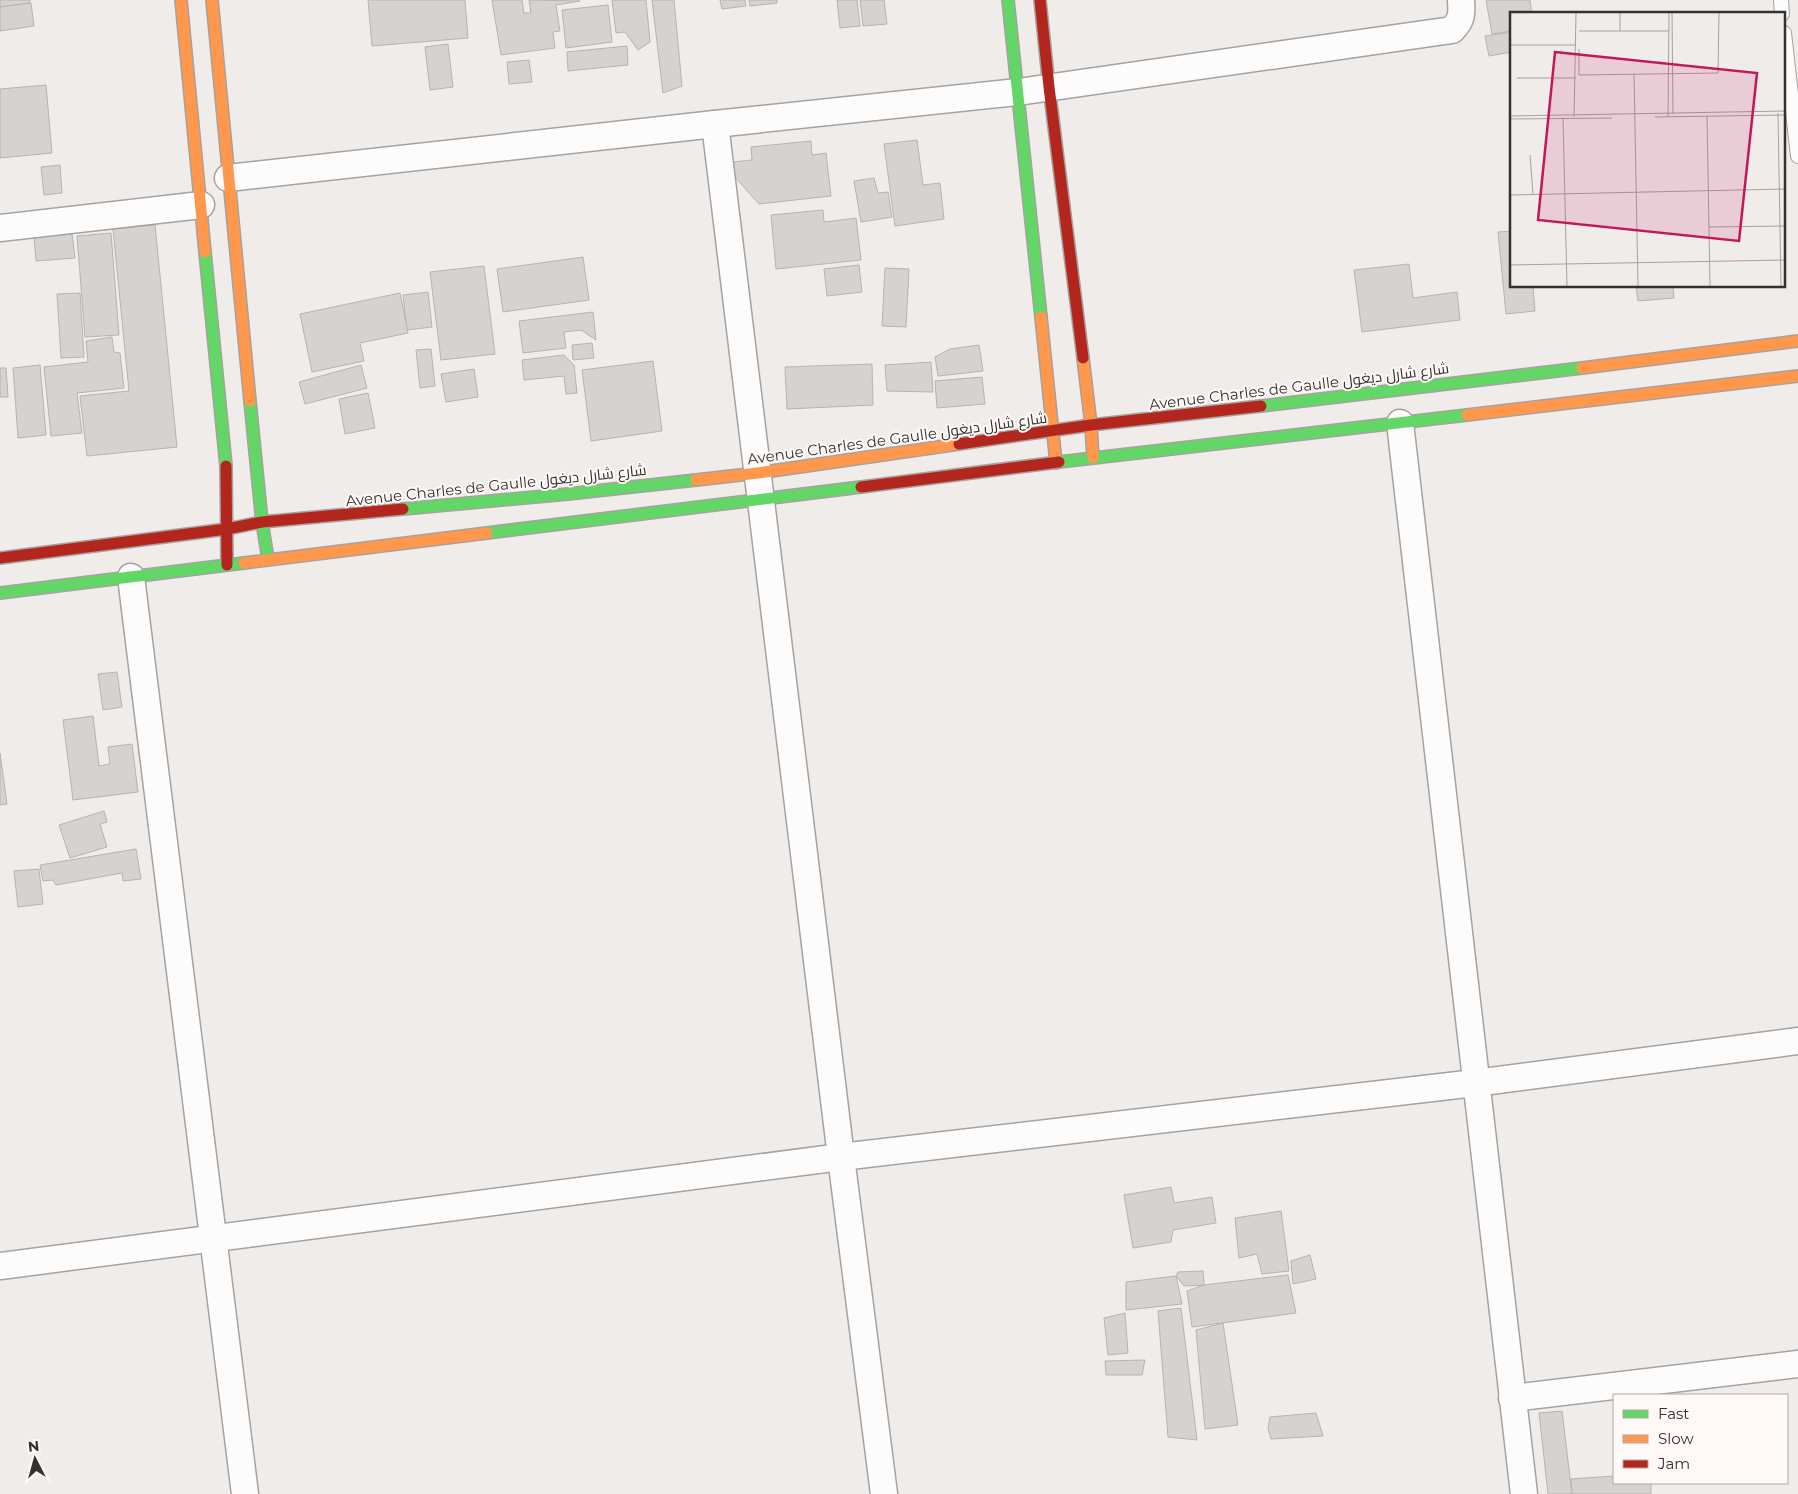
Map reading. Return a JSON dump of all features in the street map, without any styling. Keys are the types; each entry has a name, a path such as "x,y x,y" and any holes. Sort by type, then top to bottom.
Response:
{"main road":[{"path":"181,0 226,470 227,564"},
{"path":"212,0 262,522 268,559"},
{"path":"1008,0 1056,463"},
{"path":"1040,0 1094,458"},
{"name":"Avenue Charles de Gaulle شارع شارل ديغول","path":"0,558 227,529 262,522 558,495 758,473 1091,425 1448,385 1798,341"},
{"path":"0,593 1094,458 1798,376"}],"street":[{"path":"228,178 1018,92 1452,30 1460,23 1462,15 1461,0"},
{"path":"716,124 760,500 884,1494"},
{"path":"0,228 201,205"},
{"path":"1400,423 1524,1494"},
{"path":"131,577 245,1494"},
{"path":"0,1266 841,1157 1475,1083 1798,1040"},
{"path":"1512,1398 1798,1364"}],"lane":[{"path":"1786,51 1798,156"}],"building":[{"path":"0,0 30,0 30,3 0,7"},
{"path":"368,0 465,0 468,38 372,46"},
{"path":"492,0 522,0 524,13 531,13 529,0 580,1 556,5 560,31 553,32 555,48 501,55"},
{"path":"612,0 646,0 650,42 638,50 625,32 616,33"},
{"path":"652,0 674,0 682,86 663,93"},
{"path":"720,0 745,0 746,6 722,9"},
{"path":"749,0 777,0 777,3 750,6"},
{"path":"837,0 857,0 860,26 840,28"},
{"path":"860,0 884,0 887,24 863,26"},
{"path":"1486,0 1530,0 1532,12 1510,12 1510,31 1492,34"},
{"path":"31,3 34,26 0,31 0,7"},
{"path":"608,5 612,42 566,48 562,10"},
{"path":"1510,32 1510,52 1489,56 1485,36"},
{"path":"448,44 453,87 430,90 425,47"},
{"path":"627,46 628,65 568,71 567,52"},
{"path":"529,60 532,82 509,84 507,62"},
{"path":"46,85 52,153 0,158 0,89"},
{"path":"917,140 923,185 940,183 944,219 895,226 884,144"},
{"path":"811,141 812,155 826,153 831,196 759,204 734,176 732,162 752,160 751,147"},
{"path":"60,165 62,193 44,195 41,167"},
{"path":"874,178 878,193 888,192 892,217 861,222 854,181"},
{"path":"823,210 824,222 856,218 861,260 776,269 771,215"},
{"path":"155,225 177,447 87,456 80,396 129,391 113,229"},
{"path":"1510,231 1510,288 1533,288 1535,311 1506,314 1498,232"},
{"path":"111,233 119,335 85,337 77,236"},
{"path":"72,234 75,258 36,261 34,237"},
{"path":"583,257 589,300 503,312 497,269"},
{"path":"1409,264 1413,298 1457,292 1460,320 1362,332 1354,270"},
{"path":"859,265 862,292 827,296 824,269"},
{"path":"484,266 495,354 441,360 430,272"},
{"path":"885,268 909,269 906,327 882,326"},
{"path":"1636,288 1673,288 1674,298 1638,301"},
{"path":"428,292 432,327 407,330 403,295"},
{"path":"80,293 84,357 61,358 57,294"},
{"path":"400,293 408,333 360,343 364,361 312,372 300,314"},
{"path":"593,312 596,340 581,330 564,332 566,348 523,353 519,321"},
{"path":"112,337 114,352 120,353 124,388 77,393 82,433 51,436 44,367 88,362 86,341"},
{"path":"592,343 594,358 573,360 572,345"},
{"path":"979,345 983,371 938,376 935,357 950,349"},
{"path":"431,349 435,386 420,388 416,350"},
{"path":"564,355 574,365 577,393 566,394 564,376 524,380 522,360"},
{"path":"653,361 662,431 591,441 582,370"},
{"path":"931,362 933,392 887,391 885,365"},
{"path":"872,364 873,405 787,409 785,367"},
{"path":"40,365 46,435 18,438 13,368"},
{"path":"361,365 367,388 305,404 299,382"},
{"path":"0,368 6,368 8,397 0,397"},
{"path":"474,369 478,397 446,402 441,374"},
{"path":"982,377 985,404 937,408 935,381"},
{"path":"368,393 375,428 345,434 339,399"},
{"path":"117,672 122,707 103,710 98,674"},
{"path":"93,716 99,766 110,764 108,747 132,744 138,792 73,800 63,720"},
{"path":"0,753 7,804 0,805"},
{"path":"104,811 107,822 100,824 107,847 70,858 59,825"},
{"path":"136,849 141,879 123,881 122,873 56,885 53,880 43,881 40,865"},
{"path":"39,869 43,904 18,907 14,871"},
{"path":"1171,1187 1174,1203 1212,1197 1216,1223 1173,1230 1171,1242 1133,1248 1124,1195"},
{"path":"1281,1211 1289,1271 1262,1274 1257,1254 1239,1258 1235,1218"},
{"path":"1310,1255 1316,1279 1293,1284 1291,1261"},
{"path":"1203,1271 1204,1285 1184,1286 1176,1276 1178,1272"},
{"path":"1288,1275 1296,1313 1192,1327 1187,1291 1204,1285"},
{"path":"1176,1276 1182,1304 1126,1310 1126,1282"},
{"path":"1181,1308 1197,1440 1168,1437 1158,1311"},
{"path":"1125,1313 1128,1353 1108,1355 1104,1318"},
{"path":"1223,1323 1238,1425 1205,1429 1196,1330"},
{"path":"1145,1360 1142,1375 1106,1375 1105,1361"},
{"path":"1562,1411 1572,1494 1548,1494 1539,1413"},
{"path":"1316,1413 1323,1436 1271,1439 1268,1428 1270,1417"},
{"path":"1613,1476 1613,1484 1651,1484 1651,1494 1572,1494 1571,1479"}],"traffic: fast":[{"path":"1008,0 1041,317"},
{"path":"205,252 226,466"},
{"path":"1261,406 1582,368"},
{"path":"250,401 262,522 268,559"},
{"path":"1059,462 1467,415"},
{"path":"403,509 696,480"},
{"path":"487,533 861,487"},
{"path":"0,593 244,563"}],"traffic: slow":[{"path":"181,0 205,252"},
{"path":"212,0 250,401"},
{"path":"1041,317 1056,463"},
{"path":"1582,368 1798,341"},
{"path":"1083,358 1093,458"},
{"path":"1467,415 1798,376"},
{"path":"696,480 959,444"},
{"path":"244,563 487,533"}],"traffic: jam":[{"path":"1040,0 1083,358"},
{"path":"959,444 1091,425 1261,406"},
{"path":"861,487 1059,462"},
{"path":"226,466 227,565"},
{"path":"0,558 227,529 262,522 403,509"}]}
